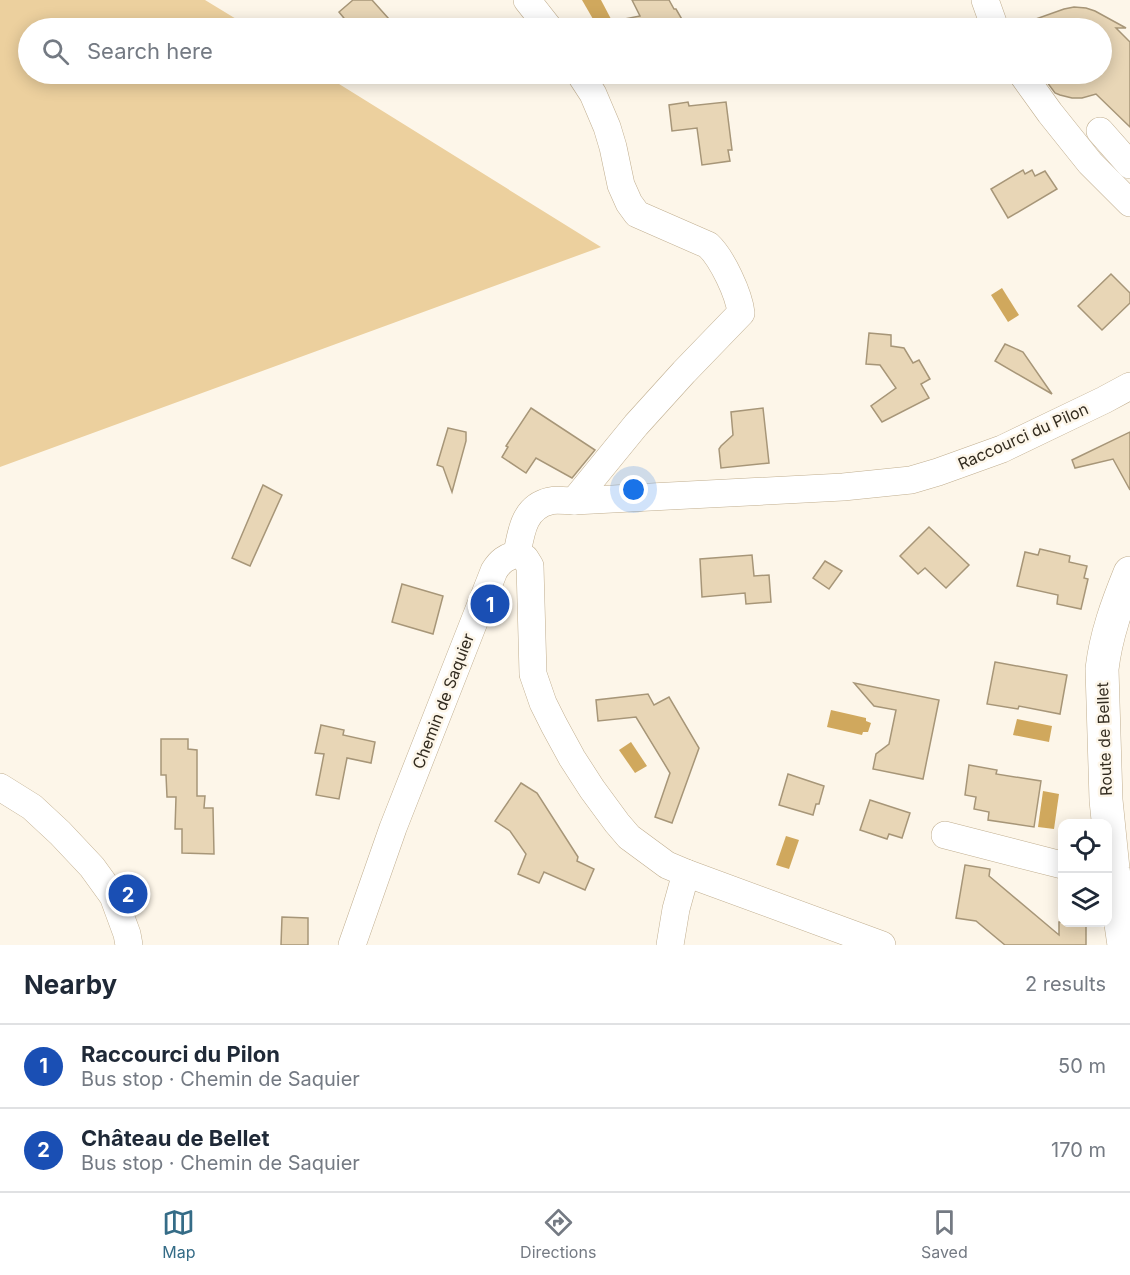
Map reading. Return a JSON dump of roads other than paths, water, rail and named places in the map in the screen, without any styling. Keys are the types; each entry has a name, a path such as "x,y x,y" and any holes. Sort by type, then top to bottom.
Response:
{"main road":[{"name":"Route de Bellet","path":"1107,819 1102,669 1109,628 1130,573"},
{"name":"Route de Bellet","path":"1111,873 1124,945"}],"street":[{"path":"527,0 541,18"},
{"path":"985,0 991,18"},
{"path":"574,501 652,407 741,313 740,303 713,249 637,214 629,204 621,185 607,127 586,84"},
{"path":"1029,84 1090,163 1130,203"},
{"path":"1100,131 1130,165"},
{"name":"Raccourci du Pilon","path":"517,554 522,528 529,513 537,506 551,500 574,501 843,487 911,480 1002,448 1130,386"},
{"path":"517,554 525,558 531,566 533,674 543,703 572,758 592,789 629,837 667,865 882,945"},
{"name":"Chemin de Saquier","path":"352,945 393,828 494,571 500,562 517,554"},
{"path":"0,788 32,807 92,867 113,896 129,945"},
{"path":"945,836 1058,864"},
{"path":"670,945 676,909 686,873"}],"place":[{"name":"Raccourci du Pilon","path":"490,604"},
{"name":"Château de Bellet","path":"128,894"}]}
